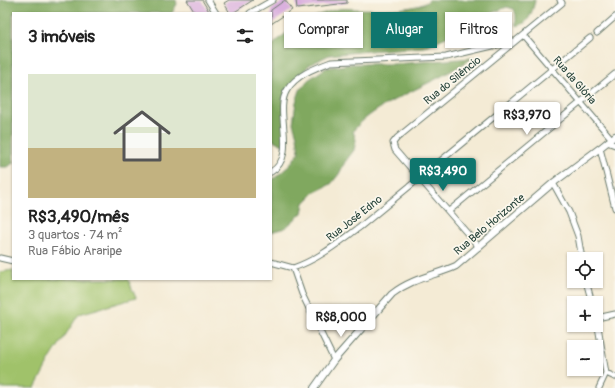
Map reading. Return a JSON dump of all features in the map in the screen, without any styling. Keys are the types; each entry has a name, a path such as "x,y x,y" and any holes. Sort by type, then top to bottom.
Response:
{"street":[{"path":"208,0 215,12"},
{"path":"252,12 273,0"},
{"name":"Rua do Silêncio","path":"419,178 395,150 393,143 397,138 523,36 561,1"},
{"path":"597,33 615,17"},
{"name":"Rua da Glória","path":"523,36 582,102 615,145"},
{"name":"Rua José Edno","path":"293,268 308,263 360,227 590,38"},
{"path":"272,171 281,160 285,146 282,105 283,97 287,89 300,77 313,69 331,62 446,57 517,40"},
{"path":"449,211 615,74"},
{"name":"Rua Belo Horizonte","path":"314,388 334,360 384,302 400,287 417,278 443,272 456,266 553,183 611,139"},
{"path":"600,148 615,208"},
{"path":"419,178 479,247"},
{"path":"553,183 569,212 578,236 581,252"},
{"path":"0,258 12,261"},
{"path":"272,262 293,268 302,294 334,360"},
{"path":"603,316 615,314"},
{"path":"599,332 606,373 599,388"},
{"path":"606,373 615,378"}],"green space":[{"path":"0,0 176,0 177,4 173,12 12,12 12,164 8,167 0,167"},
{"path":"429,0 535,0 533,9 527,21 516,26 516,15 514,9 507,7 494,12 445,12 445,37 437,41 437,12 371,12 371,48 410,48 329,55 309,65 283,97 285,146 272,140 272,46 278,40 284,35 284,48 363,48 363,12 328,12 339,9 383,9 423,4"},
{"path":"473,58 388,103 360,123 353,131 356,140 354,150 331,184 315,192 304,203 302,213 285,228 272,232 272,180 289,166 299,152 297,136 293,123 296,102 300,90 308,80 326,68 352,64 395,64"},
{"path":"12,270 12,280 128,280 136,298 79,314 50,359 35,388 0,388 0,272"}],"building":[{"path":"187,0 202,0 209,12 194,12"},
{"path":"229,0 253,0 235,12 229,12 224,3"},
{"path":"285,0 292,10 289,12 284,12 284,15 272,23 271,10"},
{"path":"296,0 347,0 347,3 297,9"}]}
